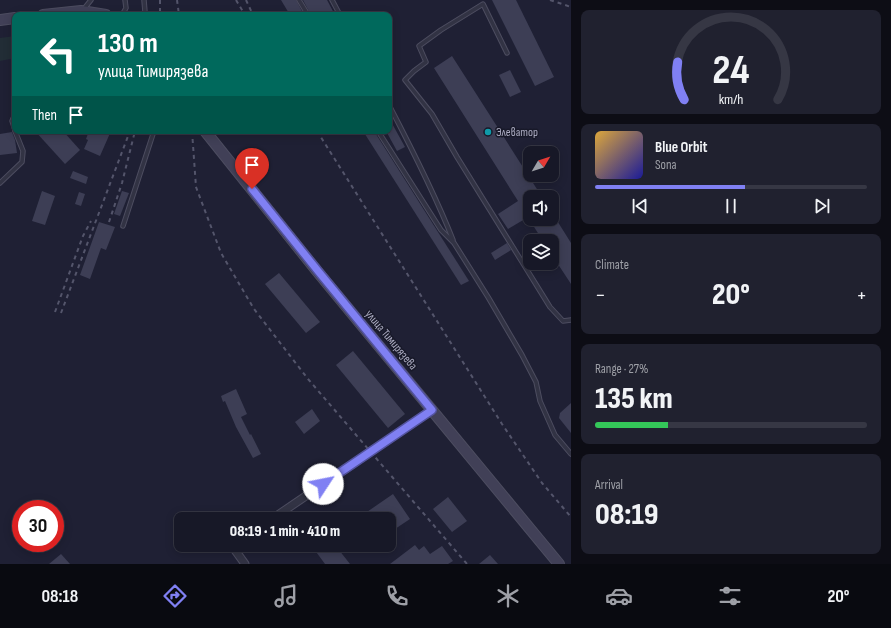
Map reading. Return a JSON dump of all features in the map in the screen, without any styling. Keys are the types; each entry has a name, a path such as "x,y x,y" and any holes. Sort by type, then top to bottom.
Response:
{"main road":[{"path":"72,12 87,12"},
{"path":"0,20 12,18"},
{"name":"улица Тимирязева","path":"207,134 559,564"}],"street":[{"path":"282,512 432,410"},
{"path":"236,552 245,564"}],"lane":[{"path":"81,11 92,0"},
{"path":"124,12 126,8 125,0"},
{"path":"144,0 144,12"},
{"path":"299,0 306,12"},
{"path":"332,0 338,12"},
{"path":"507,53 483,4 441,30 420,46 426,62 405,80 432,114 550,307 562,321 571,320"},
{"path":"392,111 422,167 442,211 454,243 522,355 536,382 540,401 555,435 571,454"},
{"path":"0,183 22,162 23,151 16,134"},
{"path":"123,226 153,134"},
{"path":"380,134 441,230 454,243"}],"shaded area":[{"path":"12,36 12,59 0,61 0,38"}],"building":[{"path":"281,0 296,0 302,12 288,12"},
{"path":"303,0 327,0 333,12 309,12"},
{"path":"492,0 516,0 554,77 535,86"},
{"name":"Элеватор","path":"452,56 523,167 523,182 532,182 538,190 523,190 523,220 508,229 498,214 518,201 434,68"},
{"path":"510,70 521,92 510,97 499,75"},
{"path":"392,123 405,147 397,151 388,134 392,134"},
{"path":"12,132 17,153 0,155 0,134"},
{"path":"38,134 66,134 80,150 65,164"},
{"path":"88,134 110,134 100,156 84,149 88,140 86,139"},
{"path":"365,134 376,134 469,281 461,285"},
{"path":"73,171 88,177 86,184 70,178"},
{"path":"42,191 55,196 45,225 32,221"},
{"path":"122,191 129,193 120,216 114,214"},
{"path":"79,192 85,194 81,206 75,204"},
{"path":"99,222 115,227 106,250 101,248 90,279 80,275"},
{"path":"559,224 571,243 571,284 559,266 559,234 539,234 533,226 559,226"},
{"path":"507,243 511,250 495,260 491,253"},
{"path":"279,273 320,322 306,333 265,284"},
{"path":"353,351 405,414 388,428 336,365"},
{"path":"236,389 247,414 241,417 261,454 253,458 236,427 225,401 223,402 221,396"},
{"path":"571,403 571,433 559,418 560,413"},
{"path":"312,409 320,421 304,434 295,422"},
{"path":"393,494 410,519 396,528 396,512 367,512"},
{"path":"448,497 467,521 452,532 433,509"},
{"path":"415,545 419,550 424,546 430,554 442,546 453,561 448,564 390,564"},
{"path":"316,552 341,552 350,564 325,564"},
{"path":"61,554 70,564 49,564"},
{"path":"490,555 498,564 479,564"}],"railway":[{"path":"160,0 160,12"},
{"path":"177,0 179,12"},
{"path":"236,0 243,12"},
{"path":"246,0 252,12"},
{"path":"550,0 571,7"},
{"path":"61,313 129,134"},
{"path":"109,222 122,183 134,134"},
{"path":"192,134 196,187 221,253 254,309 308,379 467,564"},
{"path":"319,134 502,424 542,483 571,517"},
{"path":"55,312 83,236 91,221"}],"place":[{"name":"Элеватор","path":"488,132"}],"route":[{"path":"252,189 432,410 323,484"}]}
